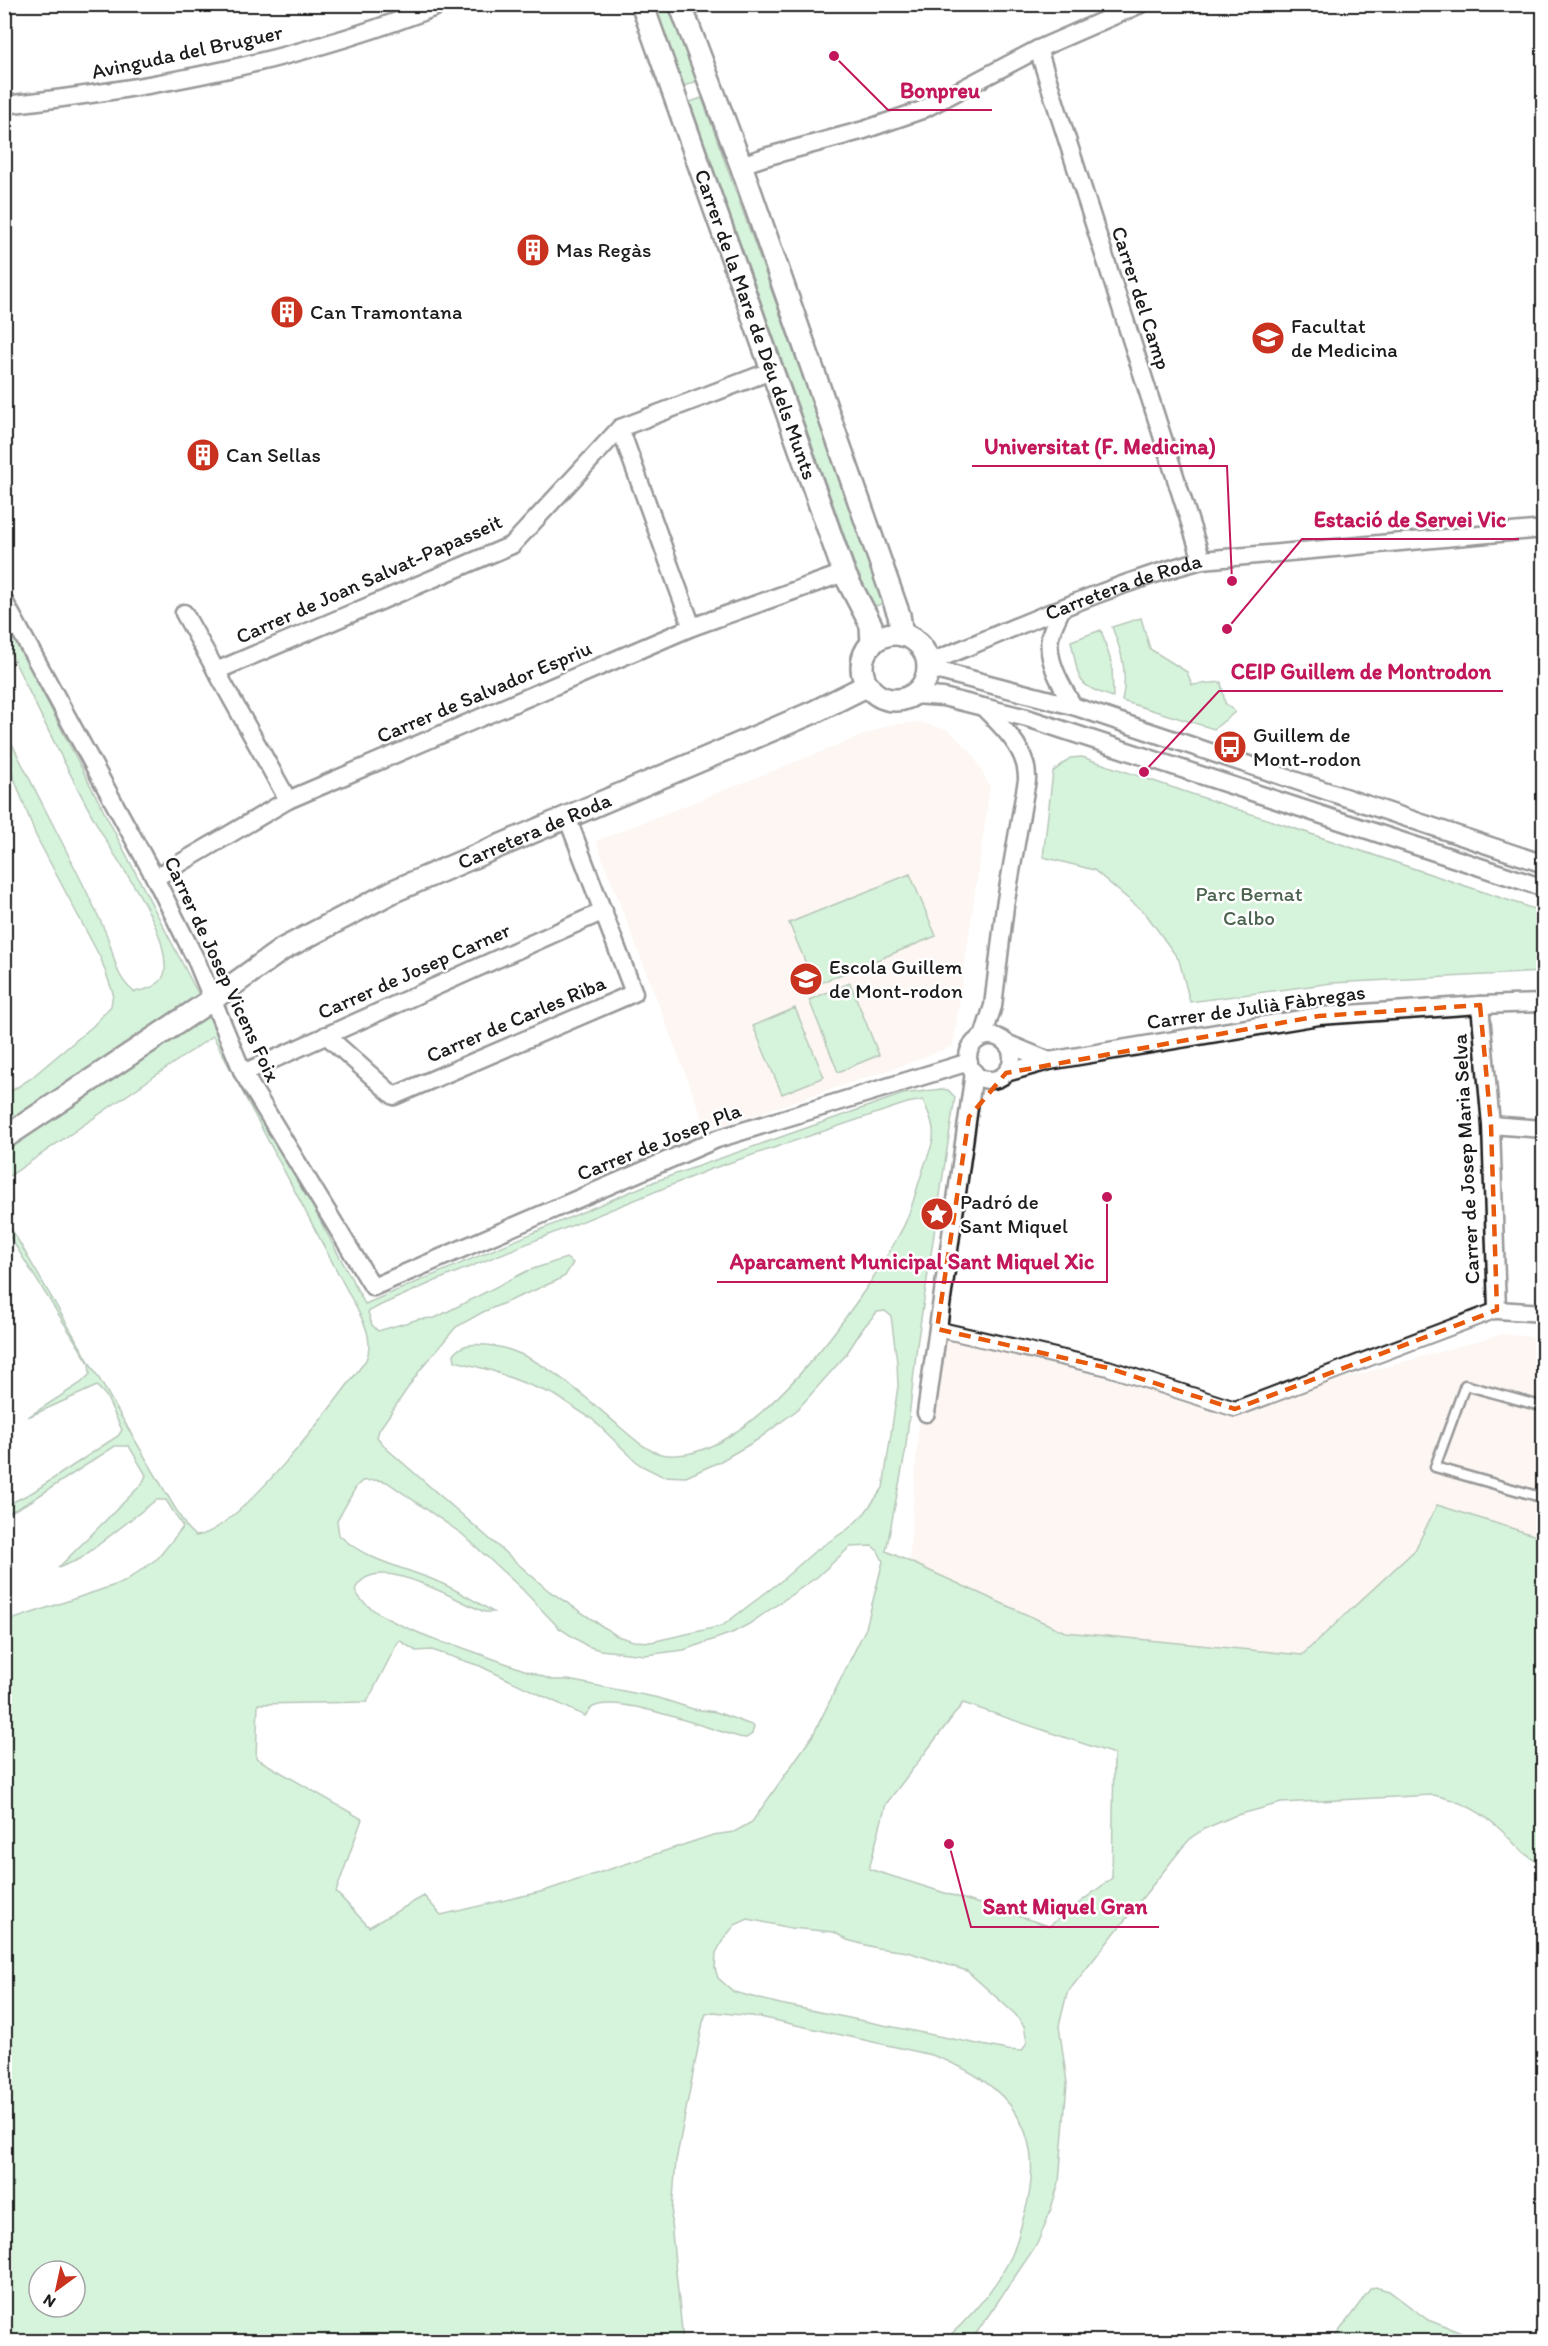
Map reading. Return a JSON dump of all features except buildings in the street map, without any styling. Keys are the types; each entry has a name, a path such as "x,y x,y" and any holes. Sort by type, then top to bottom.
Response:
{"street":[{"name":"Avinguda del Bruguer","path":"4,105 164,83 234,68 349,38 443,4"},
{"name":"Carrer de la Mare de Déu dels Munts","path":"642,4 843,573 871,625 872,644"},
{"name":"Carrer de la Mare de Déu dels Munts","path":"680,4 741,165 899,615 902,635"},
{"path":"741,165 765,156 864,130 922,110 1038,49 1142,4"},
{"name":"Carrer del Camp","path":"1038,49 1202,560"},
{"name":"Carrer de Joan Salvat-Papasseit","path":"216,671 512,545 620,428 771,371"},
{"path":"620,428 692,627"},
{"name":"Carretera de Roda","path":"928,666 1094,595 1202,560 1544,529"},
{"name":"Carrer de Salvador Espriu","path":"155,878 288,800 692,627 843,573"},
{"name":"Carrer de Josep Vicens Foix","path":"4,601 155,878 197,962 243,1072 374,1287"},
{"path":"1061,610 1049,646 1055,672 1072,706"},
{"path":"184,613 288,800"},
{"path":"913,695 923,685 928,666 921,646 902,635 884,637 872,644 864,656 864,677 868,686 885,698 902,699 913,695 943,697 983,707 1104,742 1544,888"},
{"path":"928,666 1072,706 1544,864"},
{"name":"Carretera de Roda","path":"4,1138 213,999 283,949 396,890 814,712 868,686"},
{"path":"926,1413 969,1117 971,1047 983,1037 993,1006 1005,906 1028,780 1028,768 1017,745 983,707"},
{"name":"Carrer de Carles Riba","path":"326,1035 394,1096 634,993 567,817"},
{"name":"Carrer de Josep Carner","path":"243,1072 604,911"},
{"name":"Carrer de Julià Fàbregas","path":"1001,1076 1049,1061 1318,1016 1544,1003"},
{"name":"Carrer de Josep Maria Selva","path":"1480,1005 1491,1125 1497,1310"},
{"path":"983,1037 999,1038 1049,1061"},
{"path":"969,1117 1012,1058 1011,1050 1006,1043"},
{"path":"972,1067 984,1078 1001,1076"},
{"name":"Carrer de Josep Pla","path":"374,1287 717,1139 972,1067"},
{"path":"1491,1125 1544,1129"},
{"path":"938,1329 1108,1368 1235,1409 1497,1310 1544,1314"}],"lane":[{"path":"1544,1407 1465,1385 1435,1467 1544,1498"}],"highlighted area":[{"path":"1480,1005 1491,1125 1497,1310 1235,1409 1108,1368 937,1329 969,1117 1006,1073 1319,1016"}],"shaded area":[{"name":"Escola Guillem de Mont-rodon","path":"920,722 948,730 972,753 990,787 953,1046 901,1066 707,1130 596,841 889,725"},
{"path":"925,1334 1235,1409 1503,1334 1543,1338 1543,1538 1437,1506 1415,1550 1302,1655 1065,1632 909,1563"}],"green space":[{"path":"670,6 697,81 684,86 657,11"},
{"path":"702,98 884,603 870,608 690,102"},
{"path":"4,618 192,982 365,1304 656,1181 903,1094 948,1090 955,1097 917,1345 905,1454 886,1551 1065,1632 1302,1655 1415,1550 1437,1505 1543,1538 1543,1864 1526,1855 1496,1825 1479,1813 1452,1800 1433,1795 1281,1803 1234,1816 1192,1837 1067,1993 1059,2026 1067,2083 1059,2182 1037,2244 971,2341 944,2341 982,2301 1006,2267 1024,2216 1030,2186 1031,2159 1026,2136 1017,2114 1002,2096 983,2080 932,2055 760,2017 714,2012 706,2014 703,2022 676,2161 671,2223 683,2341 5,2341 5,1622 124,1582 158,1558 183,1527 166,1500 156,1500 80,1559 58,1568 142,1484 146,1475 129,1446 115,1446 31,1501 5,1515 5,1506 33,1492 118,1436 122,1430 106,1396 97,1386 28,1417 81,1383 90,1374 89,1363 5,1229 5,1218 166,1493 187,1528 195,1536 214,1529 236,1513 261,1489 334,1403 366,1360 369,1351 365,1325 213,1036 5,1179 5,1095 30,1079 93,1026 111,1006 113,993 101,959 36,836 5,754 5,729 109,940 115,964 122,978 134,992 158,983 165,970 164,953 151,916 87,807 5,642","holes":["923,1100 931,1119 933,1139 904,1226 860,1298 799,1375 765,1409 730,1436 694,1452 661,1454 639,1443 575,1388 523,1355 505,1348 477,1344 465,1346 454,1354 455,1361 493,1371 555,1395 592,1419 640,1465 662,1476 686,1477 719,1462 757,1440 797,1410 845,1356 877,1312 885,1311 891,1316 898,1386 883,1488 864,1514 848,1529 815,1551 781,1581 722,1626 651,1642 633,1641 617,1636 549,1591 387,1449 377,1437 379,1430 420,1370 456,1327 483,1312 556,1281 565,1276 573,1263 566,1258 527,1271 435,1318 419,1319 378,1331 372,1325 368,1312 440,1279 711,1169 907,1103","362,1481 387,1482 462,1534 522,1589 559,1628 587,1646 600,1650 645,1655 684,1650 732,1633 749,1624 817,1577 850,1547 872,1546 878,1551 883,1561 866,1628 813,1735 752,1822 734,1832 713,1835 544,1891 441,1915 424,1896 369,1927 336,1892 362,1819 256,1758 258,1704 367,1702 399,1640 416,1651 432,1650 480,1666 585,1716 594,1706 612,1704 668,1715 739,1737 746,1738 752,1734 754,1726 716,1712 693,1709 659,1698 568,1680 552,1680 447,1644 395,1623 370,1608 355,1590 365,1578 379,1574 416,1581 485,1612 493,1612 443,1584 373,1557 339,1535 337,1521 356,1487","963,1703 1114,1754 1112,1878 1049,1926 869,1869 886,1804","748,1919 791,1928 834,1932 847,1940 877,1948 908,1952 967,1971 1015,2014 1024,2026 1027,2042 1022,2051 1007,2050 780,2004 734,1992 718,1978 715,1968 716,1953 724,1938 735,1925"]},
{"path":"1141,618 1150,649 1187,672 1192,685 1221,682 1225,703 1235,712 1214,729 1122,701 1123,663 1112,627"},
{"path":"1101,630 1112,665 1113,697 1091,689 1080,679 1071,641"},
{"name":"Parc Bernat Calbo","path":"1082,757 1543,912 1543,972 1332,983 1190,1002 1179,960 1146,914 1094,870 1043,857 1053,772 1070,758"},
{"path":"910,874 936,936 815,985 789,923"},
{"path":"850,983 879,1055 838,1072 809,1000"},
{"path":"795,1008 824,1077 782,1094 753,1026"},
{"path":"1375,2287 1389,2291 1428,2320 1482,2341 1332,2341 1370,2289"}],"place":[{"name":"Bonpreu","path":"834,56"},
{"name":"Mas Regàs","path":"533,250"},
{"name":"Can Tramontana","path":"287,312"},
{"name":"Facultat de Medicina","path":"1268,338"},
{"name":"Can Sellas","path":"203,455"},
{"name":"Universitat (F. Medicina)","path":"1232,581"},
{"name":"Estació de Servei Vic","path":"1227,629"},
{"name":"Guillem de Mont-rodon","path":"1230,747"},
{"name":"CEIP Guillem de Montrodon","path":"1144,772"},
{"name":"Escola Guillem de Mont-rodon","path":"806,979"},
{"name":"Aparcament Municipal Sant Miquel Xic","path":"1107,1197"},
{"name":"Padró de Sant Miquel","path":"937,1214"},
{"name":"Sant Miquel Gran","path":"949,1844"}]}
